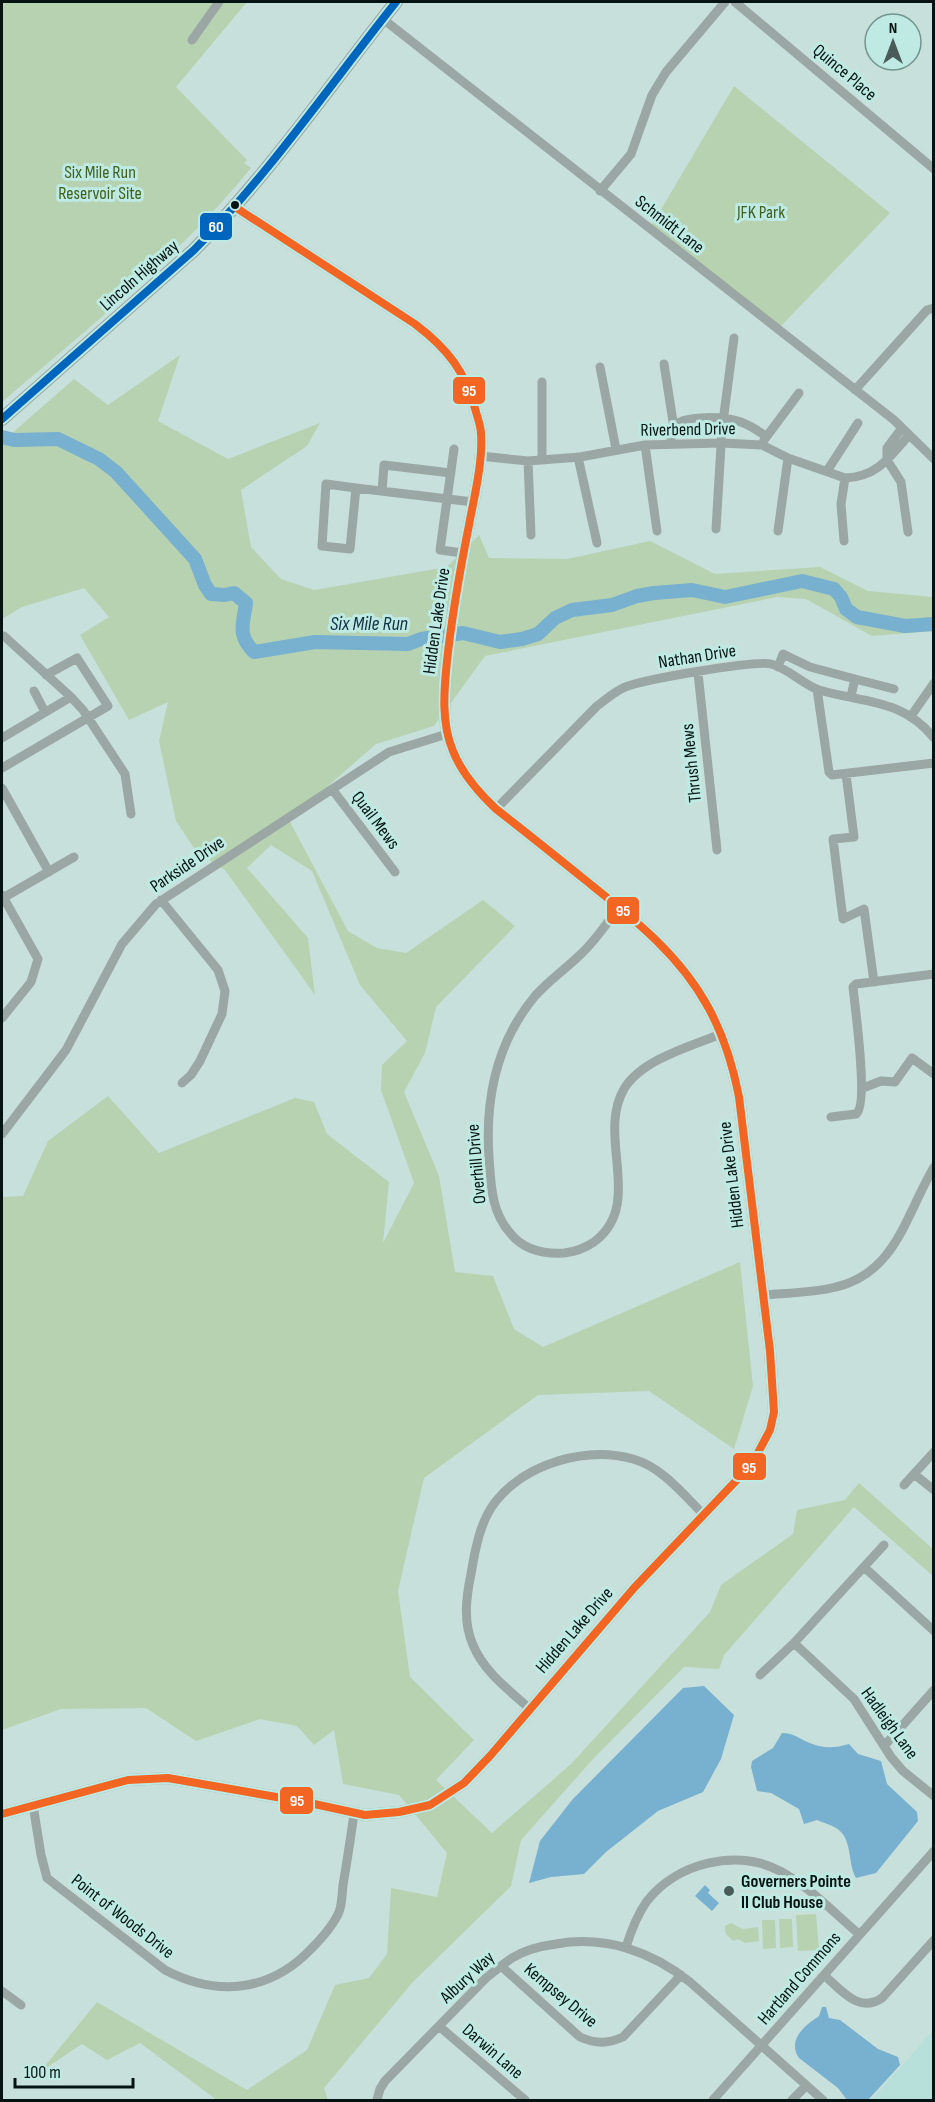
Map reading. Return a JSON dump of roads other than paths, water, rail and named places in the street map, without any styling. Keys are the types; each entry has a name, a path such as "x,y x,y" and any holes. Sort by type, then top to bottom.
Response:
{"main road":[{"name":"Lincoln Highway","path":"2,419 194,250 235,207 396,2"}],"street":[{"path":"192,40 219,2"},
{"path":"600,191 631,154 652,95 666,72 725,2"},
{"name":"Quince Place","path":"735,2 933,169"},
{"name":"Schmidt Lane","path":"383,19 855,390 905,431 933,459"},
{"name":"Hidden Lake Drive","path":"2,1814 128,1780 168,1778 365,1815 399,1812 430,1805 464,1782 490,1756 634,1588 752,1464 770,1430 774,1412 770,1351 739,1097 734,1069 708,1006 690,978 655,939 619,907 496,809 479,792 464,774 447,734 444,699 448,652 480,456 481,434 471,392 459,366 435,339 235,207"},
{"path":"855,390 927,310 933,308"},
{"path":"716,529 723,419 734,338"},
{"path":"664,364 674,428 671,444"},
{"path":"600,367 616,449"},
{"path":"542,382 542,460"},
{"path":"674,428 677,423 685,420 715,417 741,422 764,440 799,393"},
{"path":"827,471 858,423"},
{"path":"905,431 888,448 887,460 901,482 908,532"},
{"name":"Riverbend Drive","path":"480,456 528,461 578,457 645,445 764,440 788,459 845,478"},
{"path":"645,445 657,531"},
{"path":"454,449 440,550 463,553"},
{"path":"578,457 597,543"},
{"path":"778,531 788,459"},
{"path":"844,540 841,504 845,478 864,476 887,460"},
{"path":"528,461 531,535"},
{"path":"382,491 384,465 451,473"},
{"path":"356,488 350,549 322,546 326,484 473,502"},
{"path":"2,636 71,697 88,718 125,774 131,814"},
{"path":"778,667 783,654 810,667 894,689"},
{"path":"2,768 108,706 77,658 46,675"},
{"name":"Nathan Drive","path":"496,809 597,706 609,697 623,688 639,683 698,673 763,663 778,667 817,689 888,705 911,716 933,738"},
{"name":"Thrush Mews","path":"698,673 717,850"},
{"path":"851,696 855,679"},
{"path":"911,716 933,683"},
{"path":"817,689 829,772 835,776 933,763"},
{"path":"34,691 45,712"},
{"path":"2,738 71,697"},
{"name":"Parkside Drive","path":"2,1134 66,1050 122,944 156,904 389,752 447,734"},
{"path":"846,774 854,837 833,839 843,919 864,909 874,982"},
{"path":"2,788 49,872"},
{"name":"Quail Mews","path":"332,789 395,872"},
{"path":"2,1018 31,982 38,959 2,896 74,857"},
{"path":"161,900 218,970 225,991 222,1014 192,1075 182,1083"},
{"name":"Overhill Drive","path":"619,907 584,952 537,994 523,1012 501,1052 488,1113 492,1194 495,1209 511,1235 523,1245 553,1254 570,1253 586,1247 600,1237 616,1212 619,1198 614,1126 615,1112 624,1088 642,1069 721,1034"},
{"path":"831,1117 860,1112 863,1088 853,987 856,984 933,974"},
{"path":"863,1088 881,1081 895,1082 912,1058 933,1074"},
{"path":"763,1295 837,1287 872,1272 892,1249 933,1167"},
{"path":"904,1485 933,1452"},
{"path":"530,1709 485,1667 472,1644 465,1606 477,1538 495,1502 522,1477 558,1461 594,1454 634,1459 662,1473 704,1515"},
{"path":"914,1474 933,1490"},
{"path":"760,1676 794,1643 884,1545"},
{"path":"864,1567 933,1631"},
{"name":"Hadleigh Lane","path":"794,1643 854,1699 885,1745 891,1758 933,1796"},
{"path":"885,1745 933,1690"},
{"name":"Point of Woods Drive","path":"33,1805 47,1878 165,1970 184,1980 220,1987 236,1987 266,1981 294,1965 325,1935 339,1911 354,1813"},
{"name":"Hartland Commons","path":"713,2100 933,1851"},
{"path":"626,1947 639,1914 654,1894 689,1869 721,1861 741,1860 760,1863 779,1871 813,1894 859,1934"},
{"path":"824,1975 858,2003 866,2005 875,2003 933,1940"},
{"name":"Albury Way","path":"377,2100 385,2081 486,1978 501,1966 525,1952 562,1942 600,1941 626,1947 654,1958 681,1975 823,2100"},
{"name":"Kempsey Drive","path":"501,1966 580,2037 594,2043 611,2043 623,2037 681,1975"},
{"path":"2,1991 21,2005"},
{"name":"Darwin Lane","path":"440,2027 525,2100"},
{"path":"792,2100 806,2086"}],"water":[{"path":"704,1686 734,1715 721,1759 703,1792 658,1811 606,1852 584,1874 551,1877 529,1883 540,1841 572,1800 683,1688"},
{"path":"782,1733 825,1747 849,1744 858,1754 881,1761 887,1784 917,1812 918,1821 876,1873 856,1878 846,1841 840,1831 817,1820 804,1824 799,1809 771,1793 757,1791 751,1767 752,1761 773,1748"},
{"path":"705,1885 710,1890 708,1893 719,1903 712,1911 695,1896"},
{"path":"822,2007 826,2007 829,2018 840,2020 878,2049 898,2057 900,2065 868,2100 847,2100 838,2088 799,2058 795,2045 796,2039 808,2024 819,2016"}],"waterway":[{"name":"Six Mile Run","path":"2,437 14,440 58,439 99,459 116,472 195,559 211,594 234,593 246,603 242,629 245,640 254,652 315,642 408,644 421,639 463,633 500,642 538,634 555,618 572,610 612,605 637,596 692,590 725,597 802,581 834,589 841,597 846,609 857,617 905,626 934,624"}],"place":[{"name":"Governers Pointe II Club House","path":"729,1891"}],"park label":[{"name":"Six Mile Run Reservoir Site","path":"100,182"},
{"name":"JFK Park","path":"761,212"}]}
